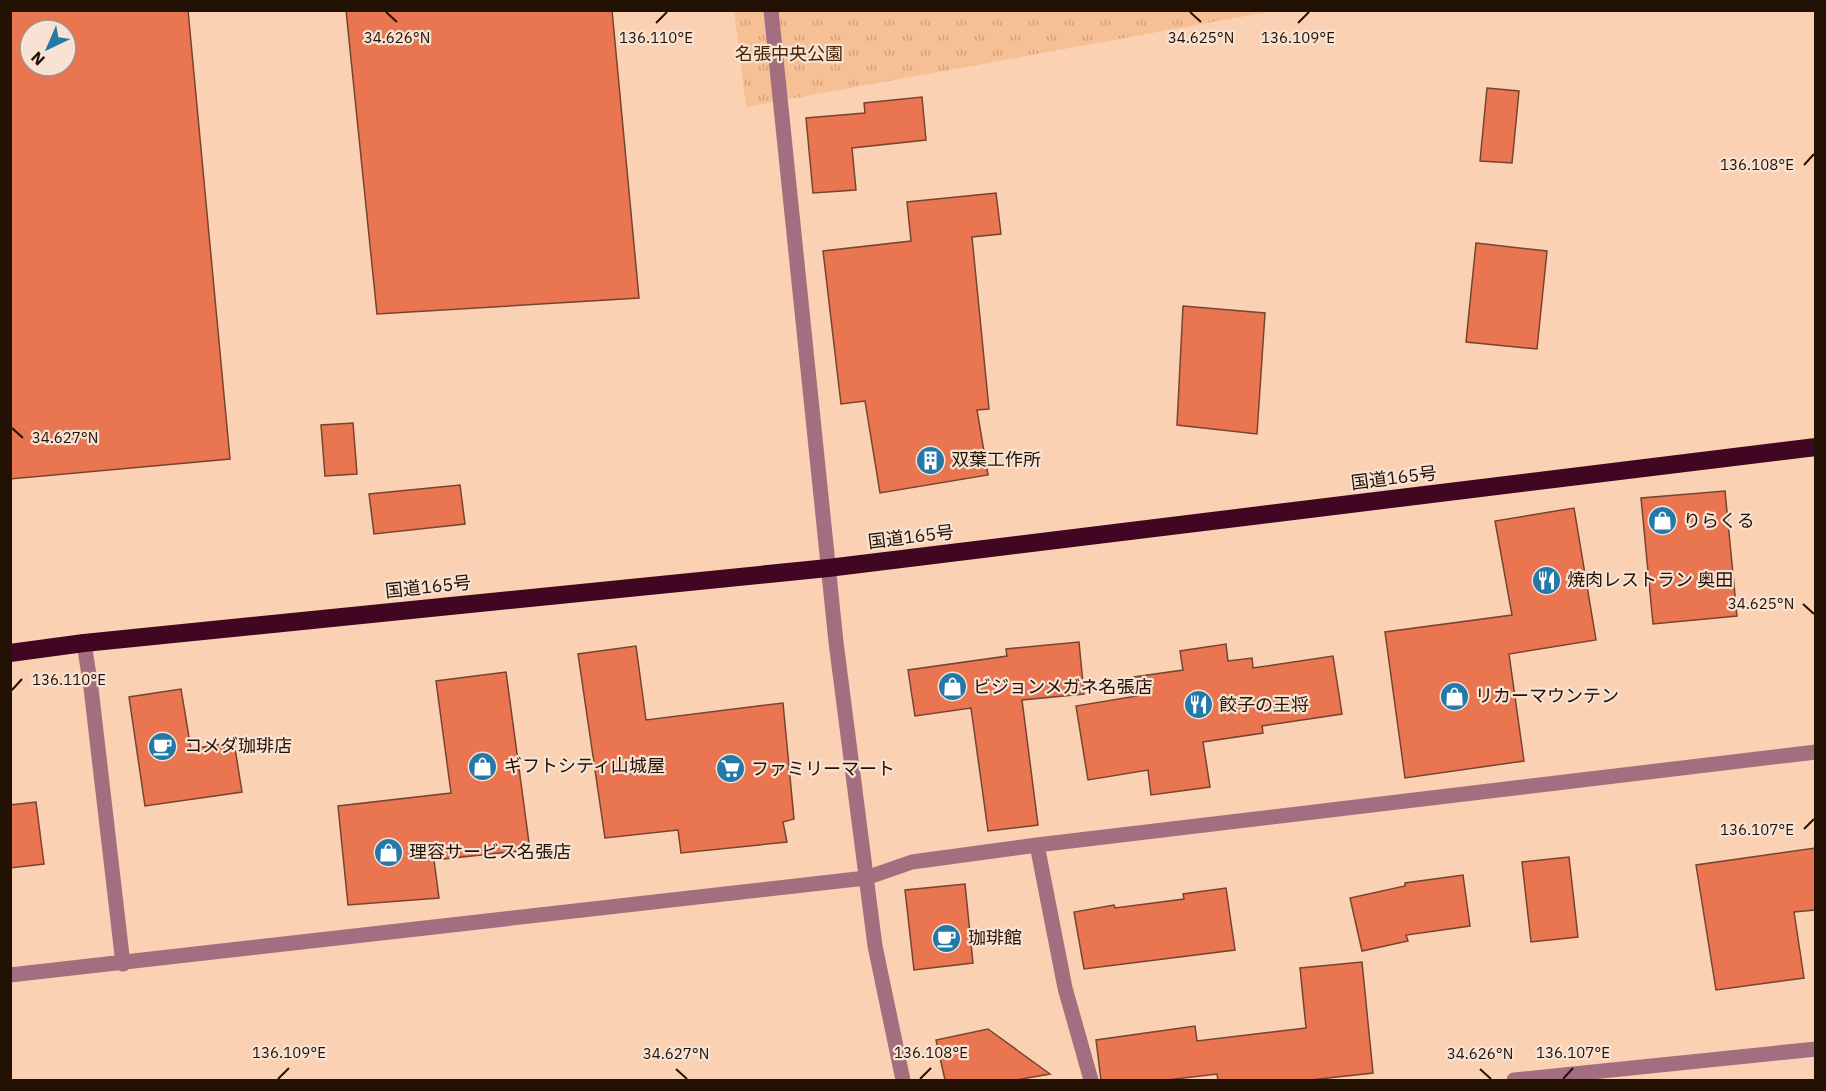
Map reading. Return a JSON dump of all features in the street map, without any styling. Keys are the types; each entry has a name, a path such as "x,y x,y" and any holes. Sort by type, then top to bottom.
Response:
{"highway":[{"name":"国道165号","path":"10,653 84,643 828,568 1815,447"}],"street":[{"path":"771,10 828,568 866,878 875,946 903,1080"},
{"path":"84,643 123,964"},
{"path":"10,975 866,878 912,862 1037,845 1815,752"},
{"path":"1037,845 1065,988 1091,1080"},
{"path":"1514,1080 1815,1049"}],"green space":[{"name":"名張中央公園","path":"734,10 1273,11 746,107"}],"building":[{"path":"10,10 188,10 230,459 10,479"},
{"path":"346,10 612,10 639,298 377,314"},
{"path":"1487,88 1519,91 1512,163 1480,161"},
{"path":"922,97 926,140 852,148 856,190 813,193 806,118 865,113 864,103"},
{"path":"996,193 1001,234 972,237 989,409 977,410 988,475 880,493 865,401 841,404 823,251 911,241 907,202"},
{"path":"1476,243 1547,251 1537,349 1466,342"},
{"path":"1183,306 1265,313 1257,434 1177,425"},
{"path":"353,423 357,474 325,476 321,425"},
{"path":"460,485 465,524 374,534 369,494"},
{"path":"1725,491 1737,616 1653,624 1641,498"},
{"name":"リカーマウンテン","path":"1574,508 1596,640 1509,654 1524,761 1405,778 1385,632 1512,615 1495,521"},
{"path":"1079,642 1084,694 1022,700 1038,825 988,831 971,708 915,716 908,670 1007,656 1006,649"},
{"path":"1226,644 1228,661 1252,658 1253,668 1333,656 1342,714 1262,726 1263,733 1203,742 1210,787 1151,795 1148,770 1088,780 1076,706 1137,696 1134,677 1183,670 1180,651"},
{"path":"636,646 646,720 783,703 794,819 783,822 787,842 681,853 678,830 605,838 578,654"},
{"path":"506,672 530,850 434,860 439,898 348,905 338,806 451,793 436,681"},
{"name":"コメダ珈琲店","path":"181,689 191,749 234,742 242,792 145,806 129,697"},
{"path":"36,802 44,864 10,868 10,805"},
{"path":"1815,848 1815,910 1794,912 1804,978 1716,990 1696,865"},
{"path":"1569,857 1578,937 1531,942 1522,862"},
{"path":"1463,875 1470,926 1406,935 1408,941 1362,951 1350,898 1405,886 1405,883"},
{"path":"965,884 973,963 914,970 905,890"},
{"path":"1226,888 1235,950 1084,969 1074,912 1114,905 1115,908 1184,899 1183,894"},
{"path":"1362,962 1373,1073 1310,1080 1218,1080 1217,1074 1167,1080 1101,1080 1096,1040 1195,1026 1197,1041 1306,1028 1300,968"},
{"path":"988,1029 1050,1074 1016,1080 945,1080 936,1040"}],"place":[{"name":"双葉工作所","path":"930,460"},
{"name":"りらくる","path":"1662,521"},
{"name":"焼肉レストラン 奥田","path":"1546,580"},
{"name":"ビジョンメガネ名張店","path":"952,687"},
{"name":"リカーマウンテン","path":"1454,696"},
{"name":"餃子の王将","path":"1198,705"},
{"name":"コメダ珈琲店","path":"163,746"},
{"name":"ギフトシティ山城屋","path":"483,766"},
{"name":"ファミリーマート","path":"730,769"},
{"name":"理容サービス名張店","path":"388,852"},
{"name":"珈琲館","path":"947,938"}]}
